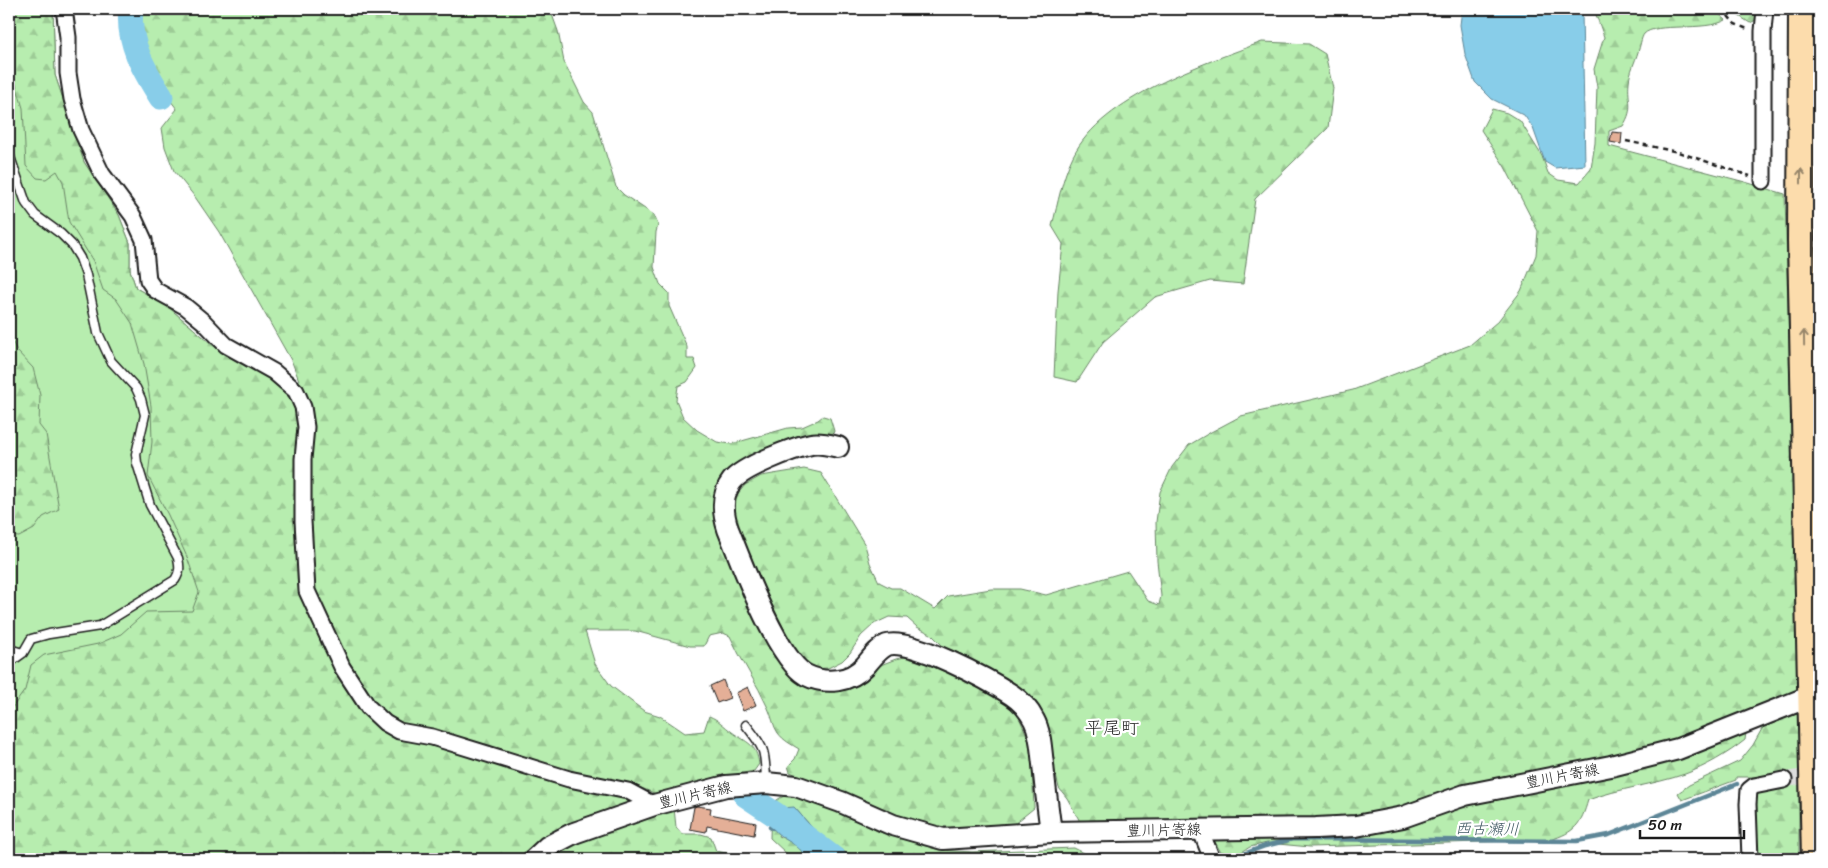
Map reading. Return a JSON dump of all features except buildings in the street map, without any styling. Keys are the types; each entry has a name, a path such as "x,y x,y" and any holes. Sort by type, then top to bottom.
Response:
{"highway":[{"path":"1802,9 1802,241 1815,859"}],"main road":[{"path":"838,447 812,444 756,464 743,471 732,481 726,492 724,511 728,529 768,624 786,655 805,674 820,680 834,681 850,677 863,668 878,651 887,645 898,644 910,646 940,657 1013,695 1026,706 1040,736 1051,832"},
{"name":"豊川片寄線","path":"534,859 547,847 574,833 654,805 726,786 766,783 796,786 841,802 893,825 943,839 1051,832 1356,826 1403,817 1464,796 1611,766 1678,749 1801,700"}],"street":[{"path":"64,9 68,37 68,73 72,99 81,130 102,174 133,216 144,240 148,280 156,290 186,307 204,322 226,345 274,372 296,391 303,408 306,427 303,459 303,522 307,591 342,667 368,707 385,723 399,731 432,737 569,779 628,791 654,805"},
{"path":"1763,181 1763,31 1765,9"},
{"path":"1750,859 1748,790 1754,786 1784,780"},
{"path":"1200,829 1211,857"}],"lane":[{"path":"9,154 26,203 35,215 61,234 72,245 80,258 86,275 98,333 111,360 136,388 141,399 145,415 136,454 137,463 150,504 178,558 180,566 179,574 175,580 100,626 49,634 31,639 23,654 9,663"},
{"path":"9,649 23,654"},
{"path":"746,725 760,743 765,754 766,783"}],"path":[{"path":"1626,141 1678,152 1763,181"}],"green space":[{"path":"9,9 53,9 55,75 84,162 119,215 130,243 130,270 136,288 167,306 222,353 274,380 292,401 298,524 9,804"},
{"path":"9,9 53,9 55,75 84,162 119,215 130,243 130,270 136,288 167,306 222,353 274,380 292,401 298,415 300,428 298,566 373,719 568,783 628,799 628,807 525,859 9,859 9,712 25,690 31,665 44,655 98,644 121,634 146,612 192,611 199,592 187,557 148,476 152,442 151,406 144,364 132,323 116,299 103,290 93,261 69,222 63,182 57,171 46,179 37,178 26,166 23,108 9,61"},
{"path":"135,9 550,9 558,31 564,62 584,102 593,112 616,187 624,195 654,215 658,225 654,267 660,284 669,293 669,306 687,347 687,359 694,359 697,368 687,382 678,386 676,400 683,417 697,430 717,442 731,444 788,428 802,427 823,416 830,418 834,431 831,439 793,443 756,455 736,469 723,488 783,662 853,684 883,664 909,656 937,662 1005,700 1017,713 1031,744 1034,808 1013,825 953,828 918,823 882,812 790,772 788,766 795,759 799,749 778,733 764,699 730,636 723,633 709,636 704,646 690,646 635,631 585,631 595,664 611,686 644,711 660,716 685,733 704,731 709,716 746,741 756,752 759,764 754,771 711,779 666,793 656,794 626,784 611,784 414,730 384,716 357,684 311,588 305,396 292,362 219,232 174,171 165,147 162,128 177,109 152,74 141,52"},
{"path":"1594,9 1713,9 1726,20 1706,26 1659,28 1644,34 1631,70 1629,114 1623,126 1609,131 1609,146 1785,194 1798,696 1676,741 1485,783 1402,810 1355,818 1082,825 1067,798 1059,788 1049,747 1016,689 943,646 931,634 917,627 907,618 889,617 874,624 861,636 850,653 842,661 828,668 810,669 787,643 734,523 732,510 736,496 745,485 761,476 804,469 821,473 865,545 870,563 879,582 891,588 900,588 935,609 948,596 991,589 1020,589 1046,595 1128,571 1148,601 1159,605 1161,596 1157,561 1156,522 1160,492 1172,467 1189,445 1241,416 1353,390 1470,345 1498,321 1521,291 1536,255 1538,231 1505,167 1481,130 1492,109 1507,113 1520,121 1542,156 1548,173 1558,180 1579,183 1591,169 1595,143 1597,87 1594,69 1604,37"},
{"path":"1728,9 1762,9 1758,19 1750,23"},
{"path":"1262,42 1309,44 1325,54 1333,88 1328,128 1255,199 1243,284 1210,281 1155,297 1103,342 1077,382 1054,377 1058,291 1063,244 1052,226 1063,182 1073,156 1087,135 1107,116 1130,100 1184,72"},
{"path":"9,335 17,351 33,368 40,395 39,425 46,434 59,509 43,517 34,529 19,537 9,536"},
{"path":"1798,712 1799,772 1767,777 1736,777 1736,780 1682,800 1678,793 1689,785 1740,761 1753,745 1763,727"},
{"path":"1746,732 1745,740 1739,745 1693,771 1588,800 1583,816 1576,826 1566,834 1550,840 1310,847 1267,843 1250,847 1235,856 1220,851 1213,838 1473,802"},
{"path":"1799,782 1799,859 1756,859 1753,800 1758,793"},
{"path":"797,790 838,809 877,831 939,850 972,852 1074,848 1084,853 1089,859 854,859 816,832 794,807 778,836 791,842 806,859 784,859 787,854 770,838 771,804"},
{"path":"674,808 676,827 682,834 701,834 711,837 716,851 755,859 545,859 569,843"}],"water":[{"path":"1462,9 1579,9 1582,13 1585,165 1555,168 1545,162 1533,128 1524,115 1492,99 1475,82 1465,54 1460,25"},
{"path":"749,792 769,807 769,815 760,815 741,800"},
{"path":"794,807 816,832 854,859 806,859 800,849 773,828 775,817 782,808"}],"waterway":[{"path":"131,9 130,21 134,44 143,66 161,97"},
{"name":"西古瀬川","path":"1230,859 1265,846 1293,839 1577,841 1609,835 1737,784"},
{"path":"746,795 834,859"}],"tunnel":[{"path":"1784,780 1819,774"}],"district":[{"name":"平尾町","path":"1112,728"}]}
